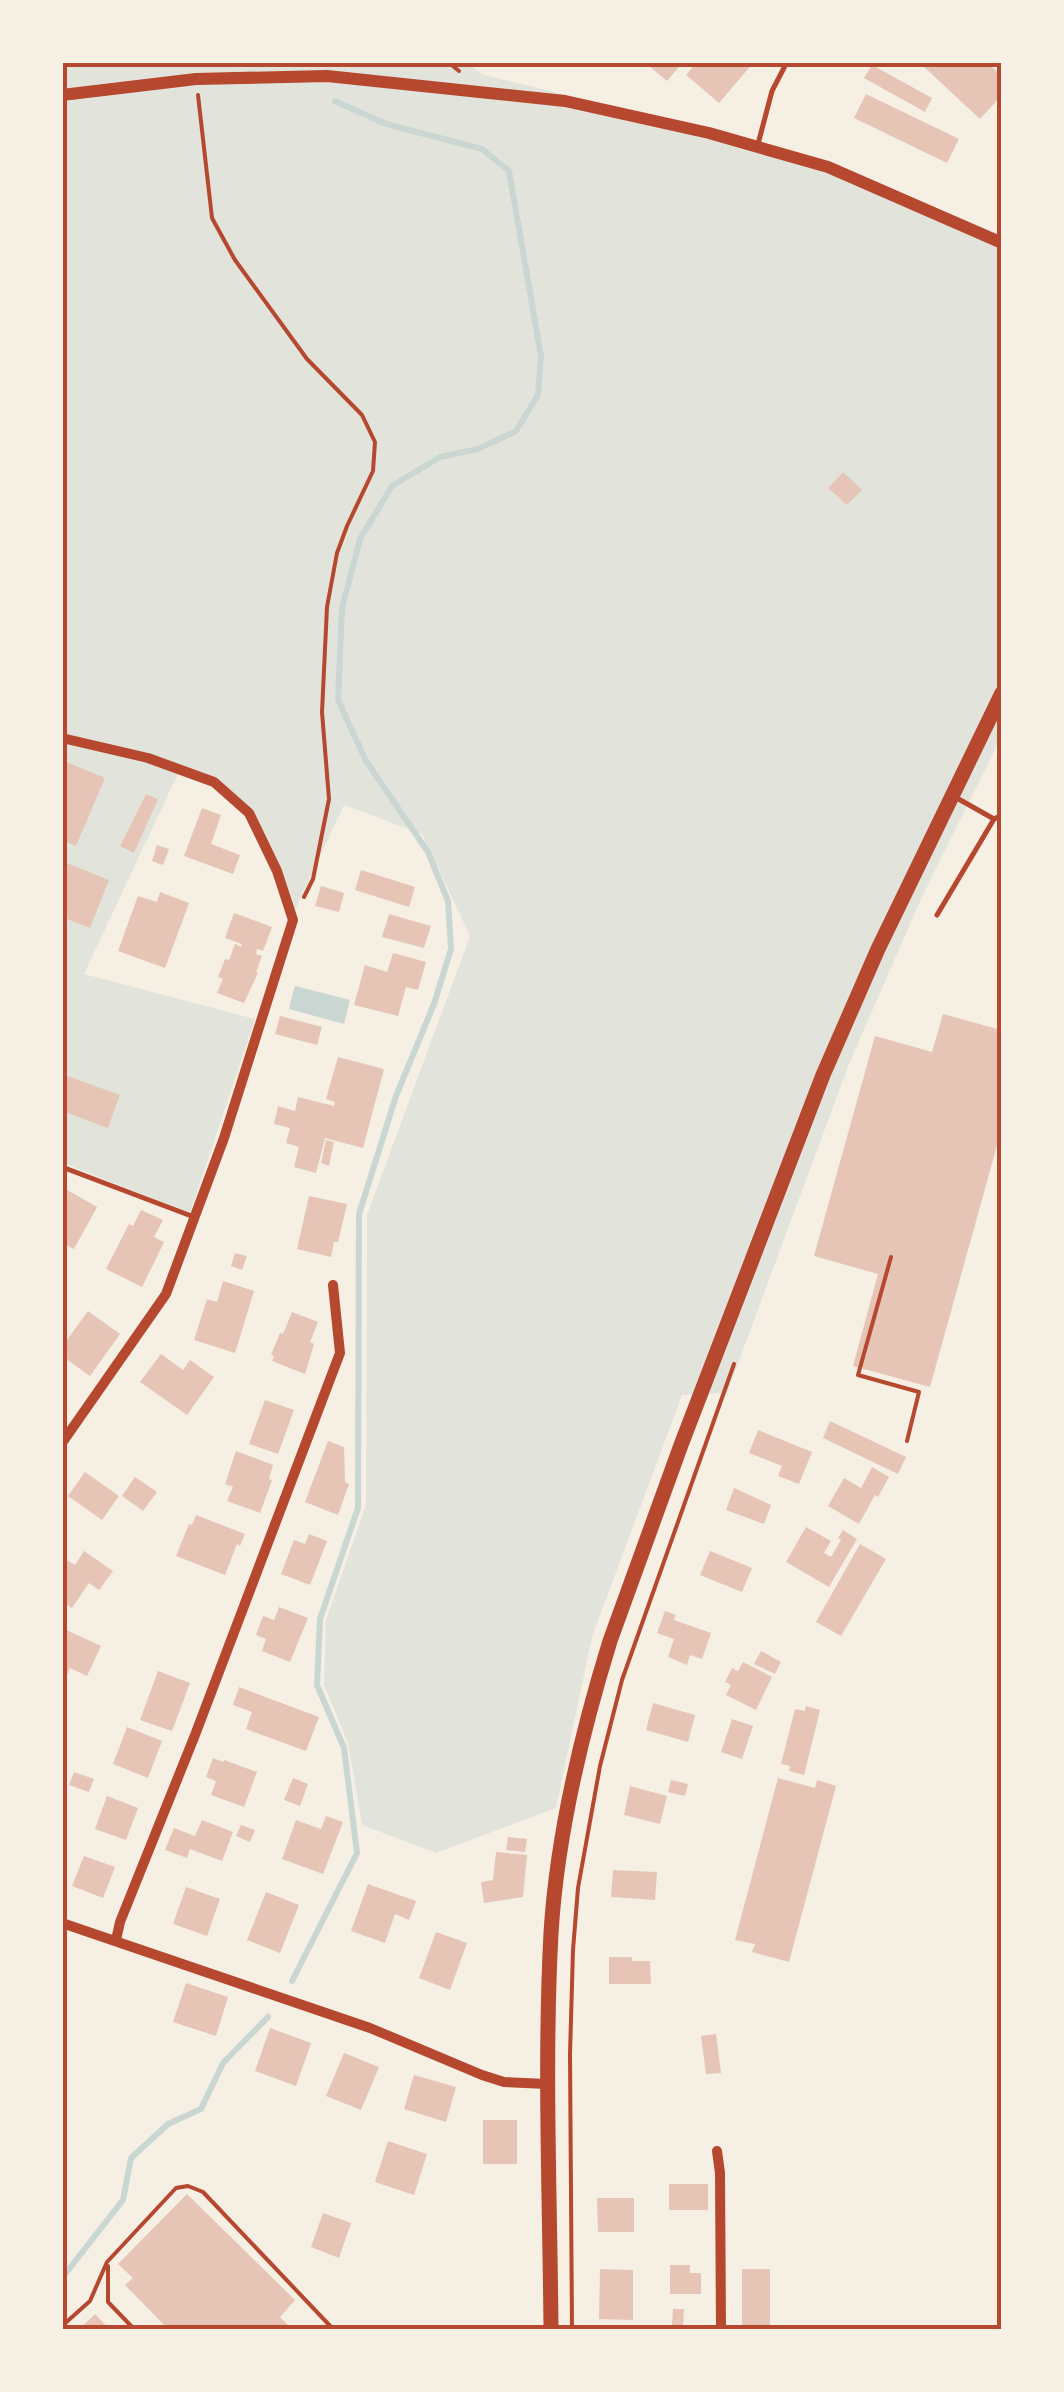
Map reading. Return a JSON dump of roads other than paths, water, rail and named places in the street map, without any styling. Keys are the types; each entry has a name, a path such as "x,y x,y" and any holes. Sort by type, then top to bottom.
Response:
{"main road":[{"path":"551,2330 548,2084 552,1930 577,1760 610,1641 823,1076 878,949 1002,693"}],"street":[{"path":"62,95 196,79 327,76 565,101 709,133 828,166 1002,243"},
{"path":"62,738 148,758 214,782 249,813 277,872 293,920 224,1138 166,1294 62,1443"},
{"path":"116,1940 340,1353 332,1284"},
{"path":"62,1923 370,2028 482,2075 504,2082 548,2084"},
{"path":"717,2151 721,2330"}],"lane":[{"path":"758,146 772,90 787,62"},
{"path":"952,796 994,819"},
{"path":"937,915 994,819 1002,815"},
{"path":"62,1167 194,1217"}],"waterway":[{"path":"292,1981 357,1853 344,1748 317,1685 320,1619 358,1508 359,1214 396,1096 434,1004 451,949 448,901 428,852 366,761 338,700 342,608 360,539 392,486 440,457 478,449 516,431 538,395 541,356 509,171 482,149 386,124 335,101"},
{"path":"62,2278 123,2200 131,2158 168,2124 201,2109 223,2063 268,2017"}]}
